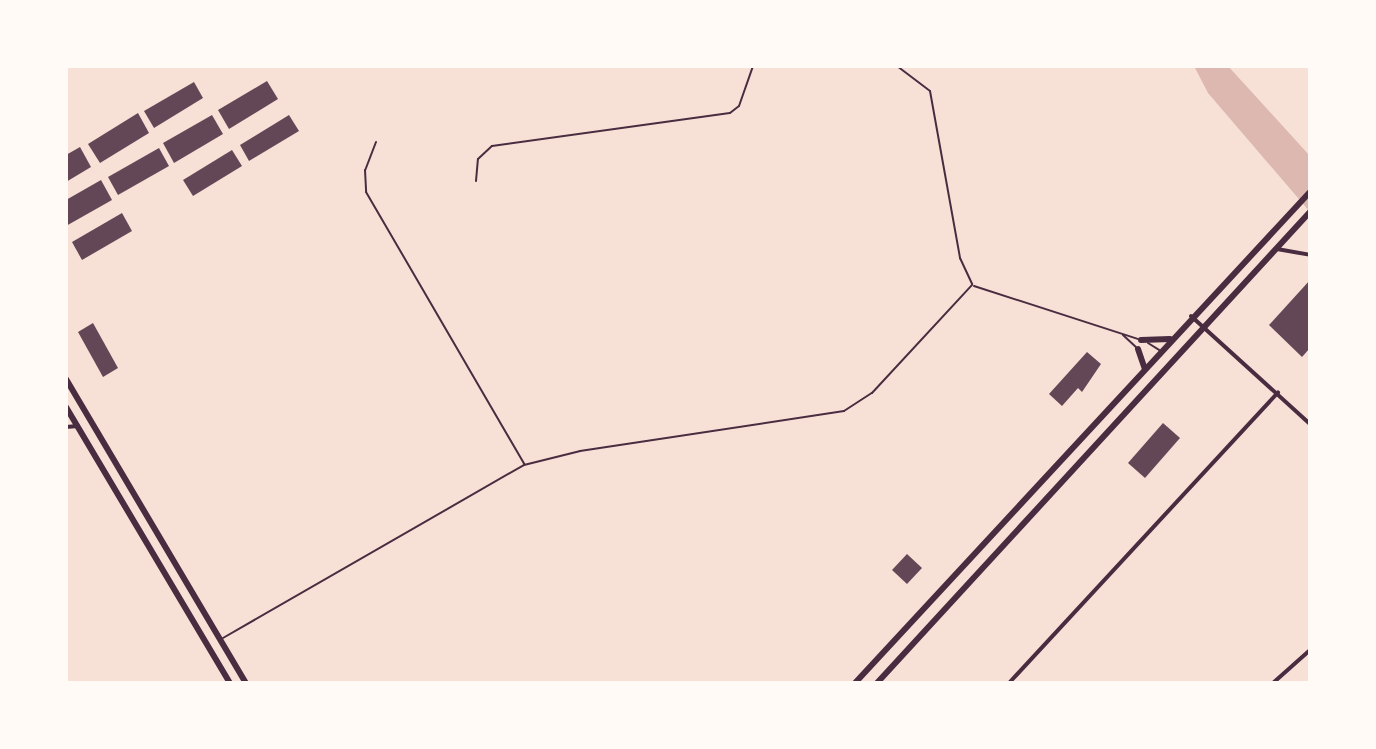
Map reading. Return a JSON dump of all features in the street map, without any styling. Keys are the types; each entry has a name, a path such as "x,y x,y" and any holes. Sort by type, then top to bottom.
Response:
{"main road":[{"path":"855,683 1191,316 1310,192"},
{"path":"877,683 1310,212"},
{"path":"1141,340 1170,339"},
{"path":"1138,349 1147,366"},
{"path":"66,379 246,683"},
{"path":"66,407 230,683"}],"street":[{"path":"1276,249 1310,255"},
{"path":"1191,316 1310,424"},
{"path":"1009,683 1278,393"},
{"path":"66,427 78,426"},
{"path":"1273,683 1310,650"}],"lane":[{"path":"476,181 478,159 492,146 730,113 739,106 753,66"},
{"path":"897,66 925,82 930,91 958,249 972,285"},
{"path":"376,142 365,170 366,192 524,465"},
{"path":"972,285 1141,340 1160,351 1172,363"},
{"path":"222,639 524,465 580,451 844,411 872,393 972,285"},
{"path":"1122,335 1138,349"},
{"path":"1147,366 1161,377"}],"shaded area":[{"path":"1194,66 1228,66 1310,156 1310,212 1208,93"}],"building":[{"path":"267,81 278,99 229,129 218,110"},
{"path":"194,82 203,98 154,128 144,111"},
{"path":"138,113 149,133 100,163 88,144"},
{"path":"212,115 223,134 174,163 163,143"},
{"path":"289,115 299,131 249,161 240,145"},
{"path":"80,147 91,167 66,182 66,155"},
{"path":"159,148 169,166 118,195 108,177"},
{"path":"232,150 242,166 193,196 183,180"},
{"path":"101,180 112,200 66,226 66,200"},
{"path":"122,213 132,231 82,260 72,242"},
{"path":"1310,280 1310,348 1302,357 1269,325"},
{"path":"93,323 118,368 103,377 78,332"},
{"path":"1087,352 1101,364 1082,392 1078,388 1062,406 1049,394"},
{"path":"1163,423 1180,438 1145,478 1128,463"},
{"path":"907,554 922,568 907,584 892,570"}]}
